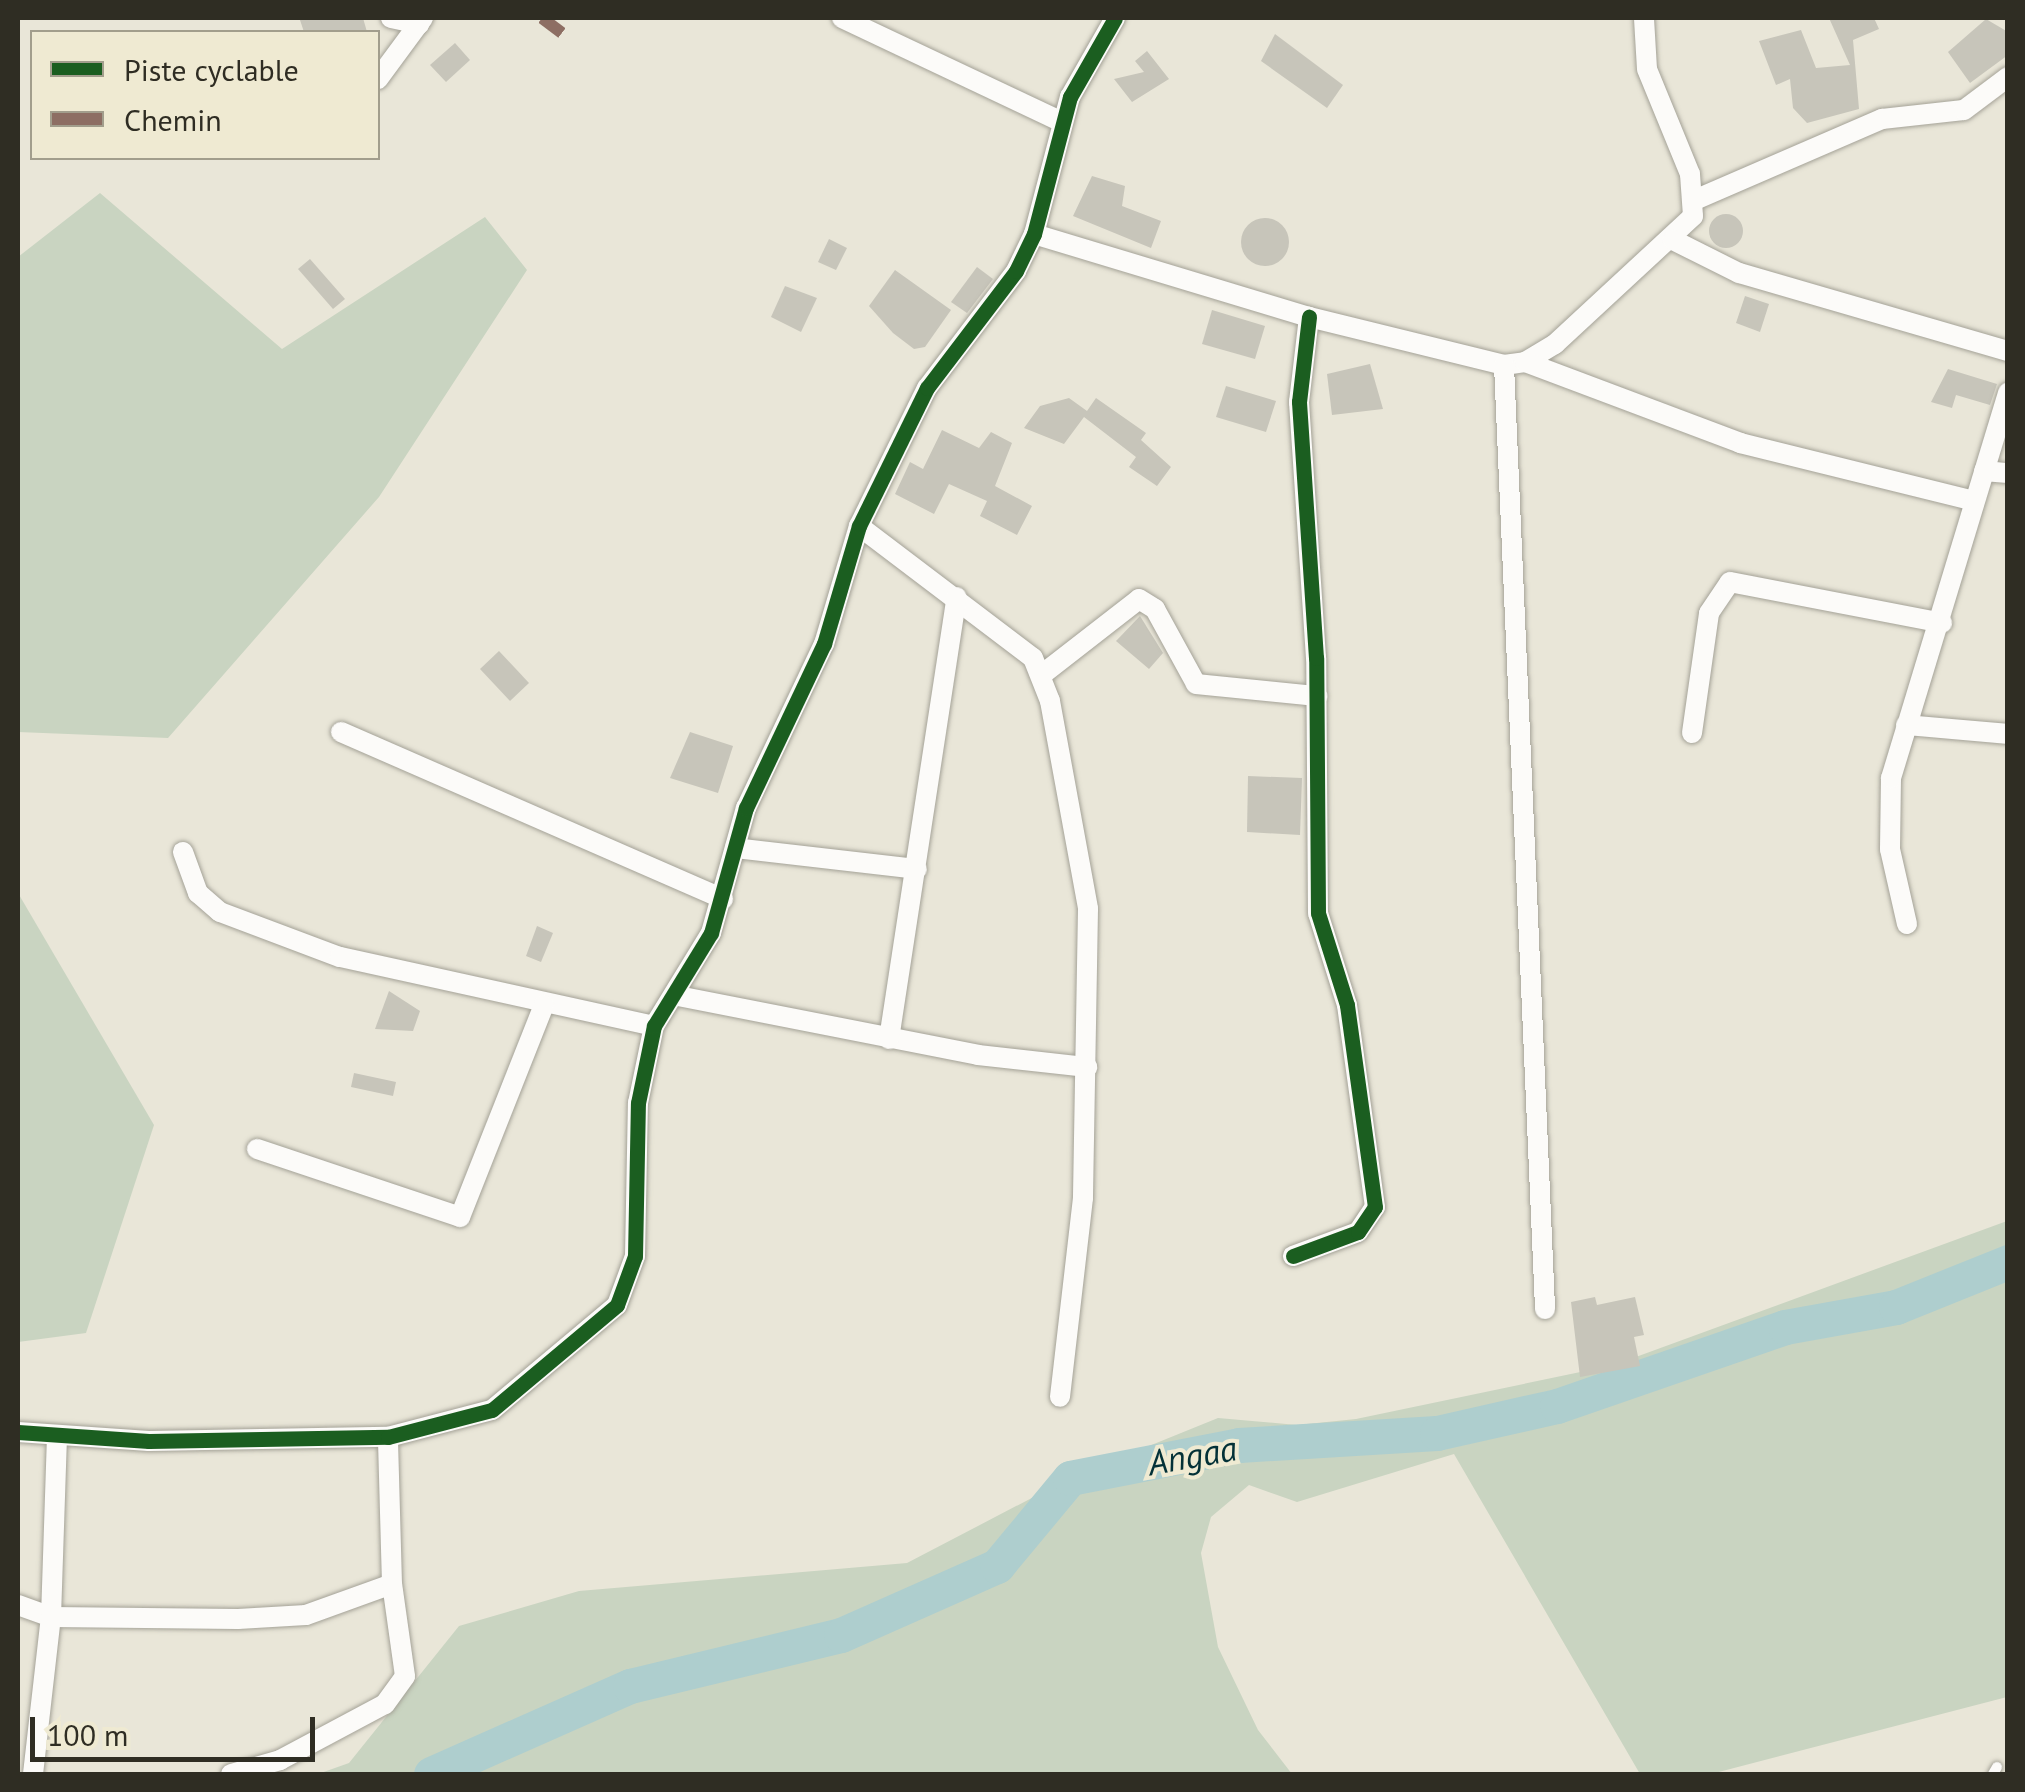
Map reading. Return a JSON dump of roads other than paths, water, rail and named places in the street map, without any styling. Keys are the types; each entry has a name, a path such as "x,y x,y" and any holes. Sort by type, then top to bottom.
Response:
{"street":[{"path":"391,18 421,21"},
{"path":"842,18 1062,122"},
{"path":"18,1432 57,1438 388,1437 492,1410 616,1304 635,1256 638,1102 654,1026 678,996 723,898 746,808 824,644 858,526 928,388 1034,234 1062,122 1084,64 1115,18"},
{"path":"1644,18 1654,96 1696,199"},
{"path":"380,76 421,21"},
{"path":"1514,364 1672,240 1696,199 1882,119 1964,110 2008,77"},
{"path":"1034,234 1310,317 1514,364 1740,443 1974,502"},
{"path":"1672,240 1739,273 2008,351"},
{"path":"1293,1256 1358,1232 1374,1207 1347,1005 1318,913 1316,696 1299,402 1310,317"},
{"path":"1514,364 1544,1310"},
{"path":"1907,924 1887,820 1906,725 1942,623 2008,392"},
{"path":"1984,471 2008,473"},
{"path":"858,526 957,597 1044,673 1088,909 1083,1198 1060,1396"},
{"path":"1692,733 1709,614 1730,582 1942,623"},
{"path":"888,1039 957,597"},
{"path":"1044,673 1139,599 1155,609 1196,684 1316,696"},
{"path":"1906,725 2008,734"},
{"path":"341,732 723,898"},
{"path":"735,848 917,869"},
{"path":"183,852 198,893 220,912 340,957 544,1005 654,1026"},
{"path":"678,996 888,1039 1086,1067"},
{"path":"257,1150 460,1217 469,1209 544,1005"},
{"path":"231,1774 280,1760 385,1704 405,1676 392,1584 388,1437"},
{"path":"33,1774 51,1617 57,1438"},
{"path":"18,1606 51,1617 306,1615 392,1584"}],"waterway":[{"name":"Angaa","path":"431,1774 630,1686 841,1635 997,1566 1070,1478 1239,1445 1437,1433 1557,1406 1785,1327 1896,1307 2008,1262"}]}
